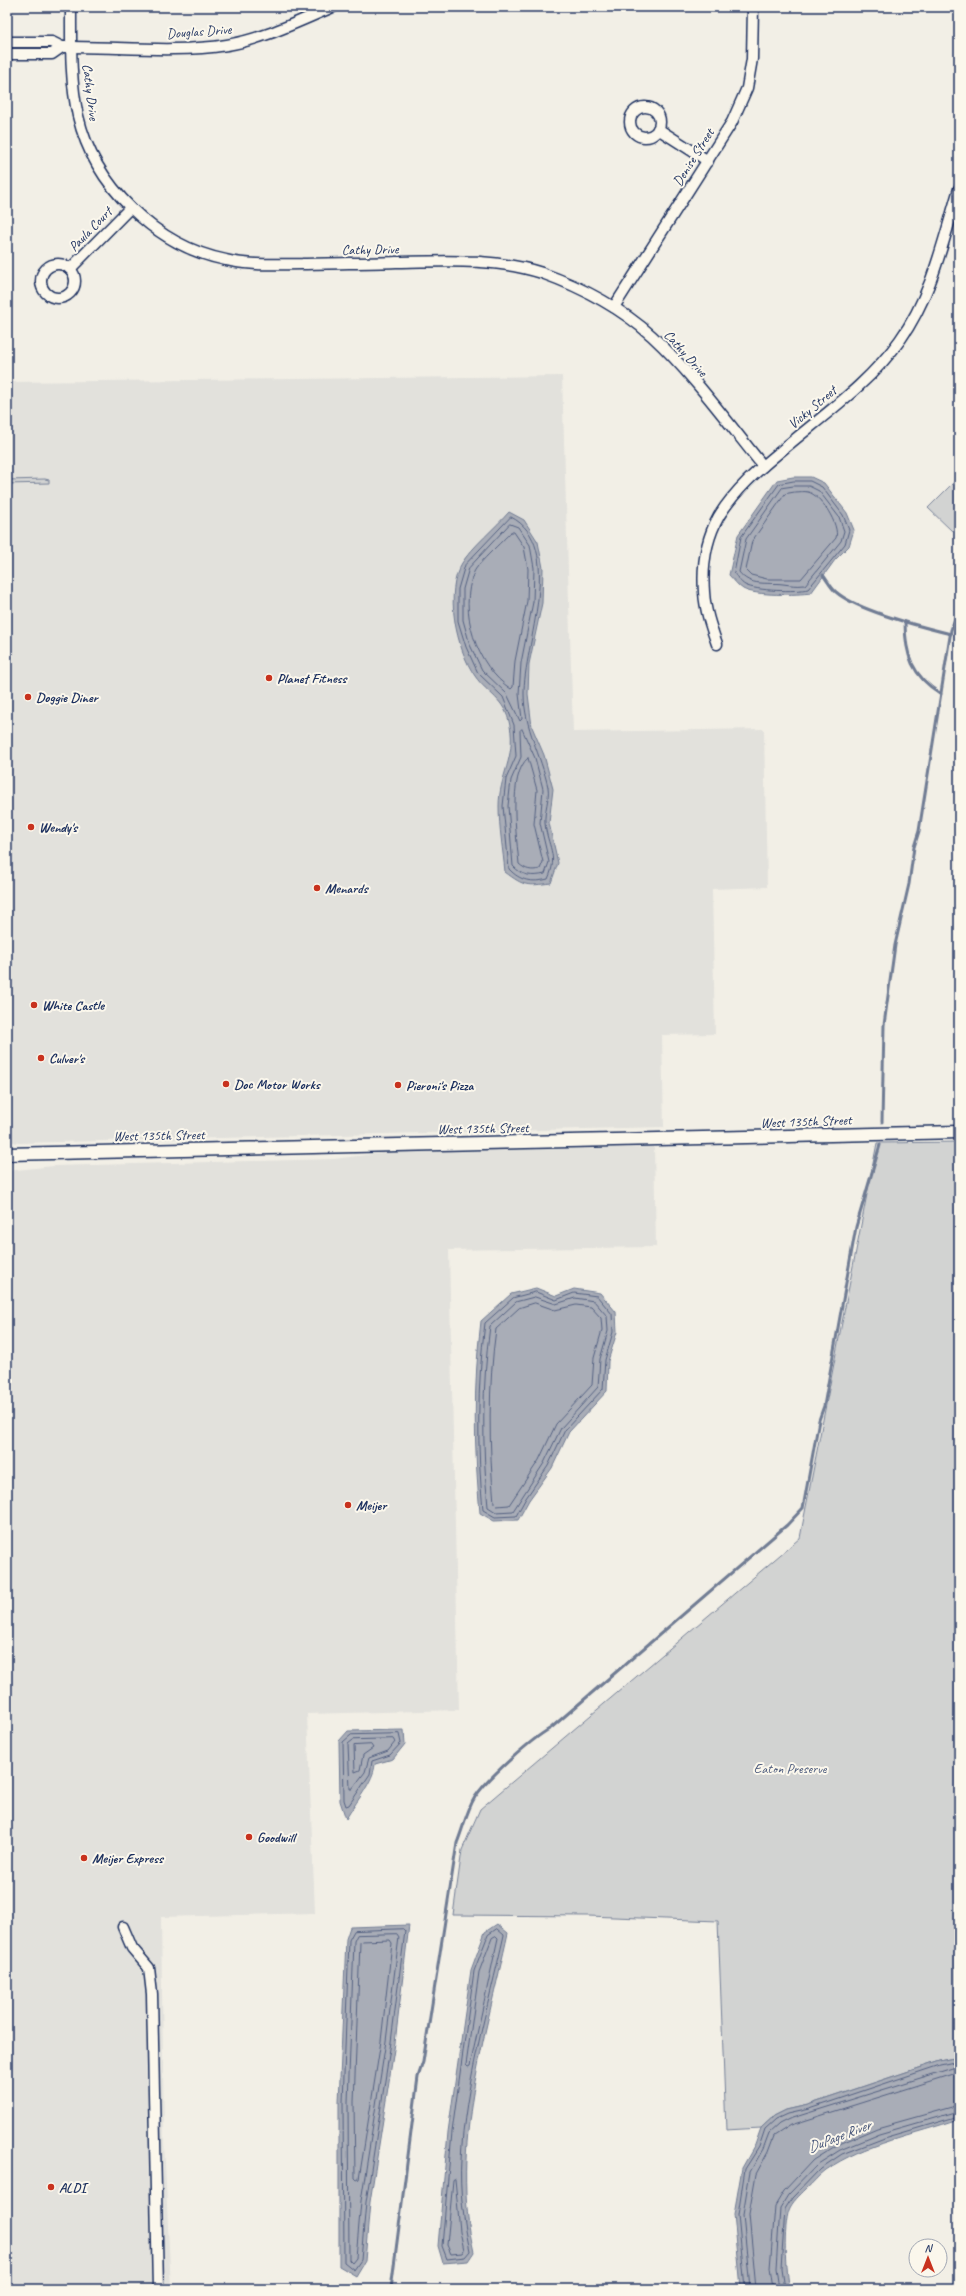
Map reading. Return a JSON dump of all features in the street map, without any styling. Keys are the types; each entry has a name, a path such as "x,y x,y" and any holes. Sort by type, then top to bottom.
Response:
{"street":[{"name":"Cathy Drive","path":"71,7 67,47 75,102 81,127 106,178 130,208 162,232 192,249 226,260 263,264 465,261 505,265 541,273 576,287 614,307 657,341 763,466"},
{"name":"Douglas Drive","path":"7,42 52,42 67,47 195,48 227,45 257,38 333,7"},
{"name":"Denise Street","path":"614,307 732,122 747,88 752,59 753,7"},
{"name":"Douglas Drive","path":"7,54 52,54 67,47"},
{"path":"658,129 708,160"},
{"name":"Vicky Street","path":"716,644 704,592 704,568 707,545 719,517 737,490 763,466 872,375 900,340 922,305 935,270 959,189"},
{"name":"Paula Court","path":"70,269 130,208"},
{"name":"West 135th Street","path":"7,1154 959,1132"},
{"path":"123,1927 132,1948 149,1968 152,1994 158,2289"}],"shaded area":[{"path":"562,376 573,732 764,729 767,887 712,889 715,1034 662,1035 664,1127 19,1143 7,1141 7,382"},
{"path":"654,1147 656,1247 449,1250 459,1710 307,1714 315,1913 161,1917 164,2142 171,2289 7,2289 7,1171 54,1166 334,1159 389,1152"}],"green space":[{"path":"959,477 959,524 952,531 928,508"},
{"path":"7,480 49,480 49,483 7,484"},
{"name":"Eaton Preserve","path":"959,1142 959,2057 939,2061 808,2105 786,2110 774,2116 761,2128 726,2130 718,1921 588,1916 453,1915 462,1850 480,1809 800,1538 877,1143"}],"water":[{"path":"793,477 811,477 824,483 847,513 854,530 849,546 835,560 811,593 766,594 743,589 729,575 738,535 777,480"},
{"path":"509,512 524,520 538,542 543,568 542,603 529,664 528,694 532,727 544,755 553,789 549,823 558,863 551,883 536,885 522,883 505,872 500,831 499,806 502,785 511,747 510,726 508,717 500,703 480,682 468,665 458,636 453,604 457,575 462,563 471,551"},
{"path":"536,1288 556,1296 574,1289 600,1293 616,1312 617,1332 608,1361 607,1391 569,1432 552,1468 529,1500 518,1520 494,1521 480,1513 478,1489 475,1417 478,1345 481,1321 511,1294"},
{"path":"404,1730 405,1744 393,1759 375,1764 374,1771 368,1785 346,1819 340,1801 339,1741 348,1731"},
{"path":"497,1924 508,1933 481,2051 473,2091 468,2132 466,2172 467,2212 474,2252 468,2261 443,2263 438,2246 448,2132 471,1970 485,1932"},
{"path":"409,1925 395,2043 370,2202 365,2261 356,2276 339,2266 339,2102 346,1939 350,1927"},
{"name":"DuPage River","path":"959,2057 959,2119 873,2146 856,2153 823,2172 796,2199 789,2210 786,2227 785,2250 786,2272 789,2289 741,2289 734,2214 742,2168 755,2145 761,2128 774,2116 786,2110 808,2105 939,2061"}],"waterway":[{"path":"823,575 836,592 859,606 891,618 951,634"},
{"path":"882,1122 884,1025 895,945 909,884 914,847 919,831 951,630 959,607"},
{"path":"905,622 905,634 912,664 923,680 941,694"},
{"path":"391,2289 418,2077 423,2062 457,1843 470,1808 481,1789 510,1760 532,1741 551,1728 787,1525 803,1508 819,1420 824,1406 856,1227 880,1145"}],"place":[{"name":"Planet Fitness","path":"269,678"},
{"name":"Doggie Diner","path":"28,697"},
{"name":"Wendy's","path":"31,827"},
{"name":"Menards","path":"317,888"},
{"name":"White Castle","path":"34,1005"},
{"name":"Culver's","path":"41,1058"},
{"name":"Doc Motor Works","path":"226,1084"},
{"name":"Pieroni's Pizza","path":"398,1085"},
{"name":"Meijer","path":"348,1505"},
{"name":"Goodwill","path":"249,1837"},
{"name":"Meijer Express","path":"84,1858"},
{"name":"ALDI","path":"51,2187"}]}
